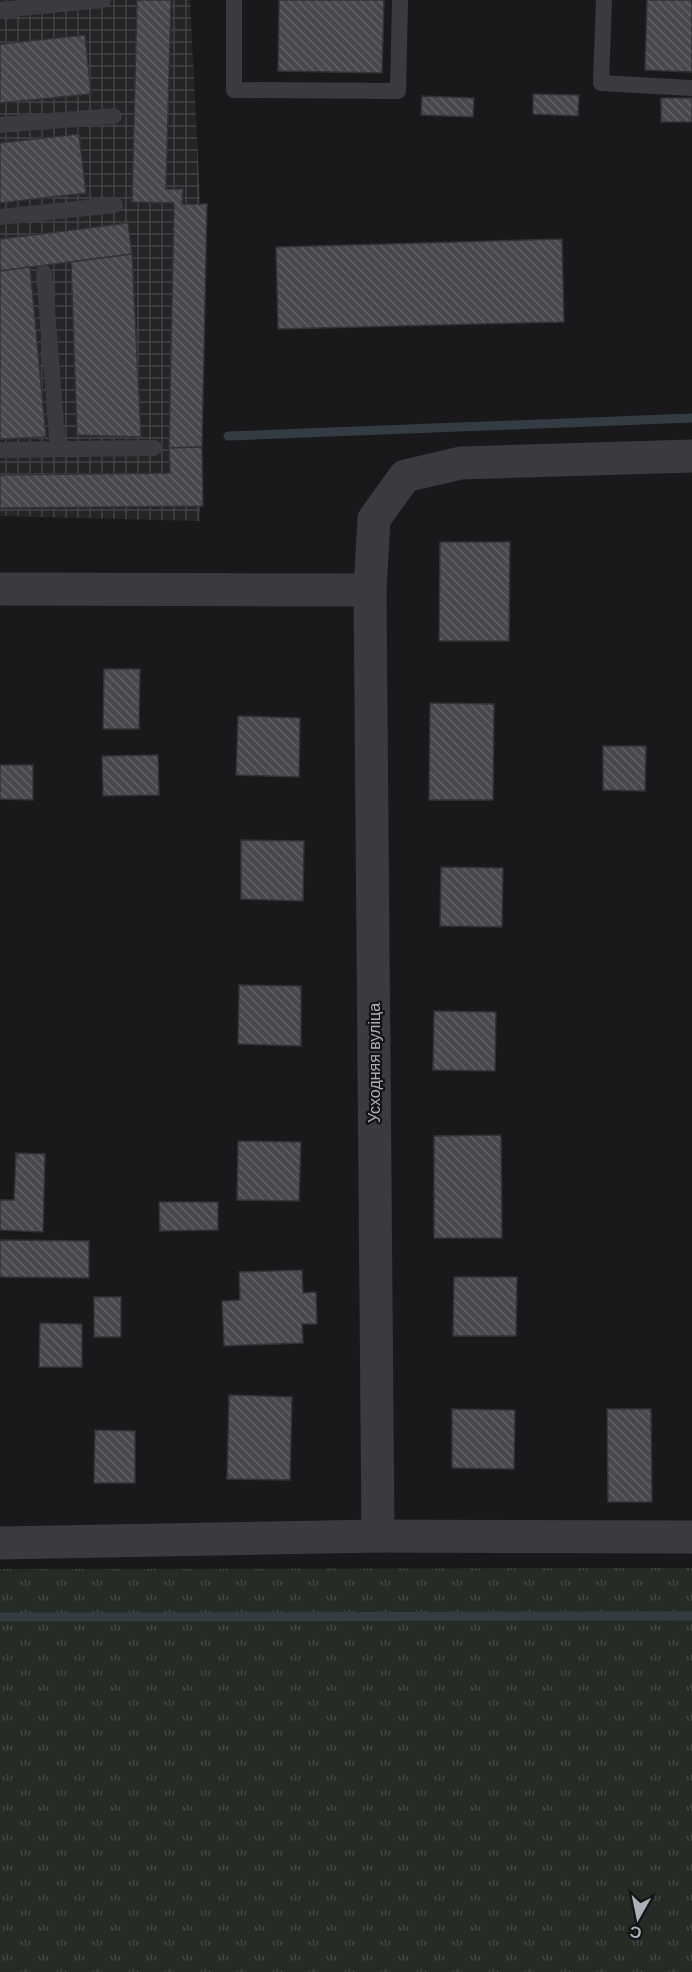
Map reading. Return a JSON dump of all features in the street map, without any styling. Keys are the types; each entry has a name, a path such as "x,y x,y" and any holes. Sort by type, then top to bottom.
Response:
{"street":[{"name":"Усходняя вуліца","path":"378,1536 370,590 374,519 405,476 462,463 692,456"},
{"path":"0,589 370,590"},
{"path":"0,1543 378,1536 692,1538"}],"lane":[{"path":"0,10 103,0"},
{"path":"234,0 234,90 386,91 398,91 400,0"},
{"path":"604,0 601,83 692,88"},
{"path":"0,125 114,116"},
{"path":"0,217 115,205"},
{"path":"44,273 58,449"},
{"path":"0,450 154,448"}],"shaded area":[{"path":"0,0 190,0 200,200 200,521 0,516"}],"green space":[{"path":"692,1568 692,1972 0,1972 0,1569"}],"building":[{"path":"137,0 171,0 166,189 183,189 182,204 207,204 202,447 169,448 174,203 132,202"},
{"path":"279,0 384,0 382,73 278,71"},
{"path":"647,0 692,0 692,72 645,70"},
{"path":"85,35 91,94 0,103 0,44"},
{"path":"533,94 579,95 578,116 533,114"},
{"path":"422,96 474,98 473,117 421,115"},
{"path":"661,98 692,98 692,122 661,122"},
{"path":"79,134 86,193 0,203 0,143"},
{"path":"128,223 132,254 0,271 0,239"},
{"path":"562,239 564,322 278,329 276,247"},
{"path":"132,254 141,437 77,435 71,262"},
{"path":"30,267 46,437 0,439 0,271"},
{"path":"202,447 203,506 0,508 0,475 170,473 169,448"},
{"path":"440,542 510,542 509,641 439,641"},
{"path":"104,669 140,669 139,729 103,729"},
{"path":"430,703 494,704 493,800 429,800"},
{"path":"238,716 300,718 299,777 236,775"},
{"path":"603,746 646,746 645,791 603,790"},
{"path":"158,755 159,795 103,796 102,756"},
{"path":"0,765 33,765 33,800 0,799"},
{"path":"241,840 304,841 303,901 241,899"},
{"path":"441,867 503,868 502,927 440,926"},
{"path":"239,985 301,986 301,1046 238,1044"},
{"path":"434,1011 496,1012 495,1071 433,1070"},
{"path":"501,1135 502,1238 434,1238 434,1136"},
{"path":"238,1141 301,1142 299,1201 237,1200"},
{"path":"16,1153 45,1154 43,1232 0,1230 0,1200 14,1200"},
{"path":"159,1202 218,1202 218,1230 160,1231"},
{"path":"0,1240 89,1241 89,1278 0,1277"},
{"path":"302,1270 303,1293 316,1292 317,1324 302,1324 303,1343 224,1346 222,1301 240,1300 239,1272"},
{"path":"454,1277 517,1277 516,1336 453,1336"},
{"path":"94,1297 121,1297 121,1337 94,1337"},
{"path":"40,1323 82,1324 82,1367 39,1367"},
{"path":"229,1395 292,1397 290,1480 227,1479"},
{"path":"452,1409 515,1410 514,1469 452,1468"},
{"path":"607,1409 651,1409 652,1502 608,1502"},
{"path":"95,1430 135,1431 135,1483 94,1483"}],"waterway":[{"path":"228,436 692,418"},
{"path":"0,1617 692,1616"}]}
